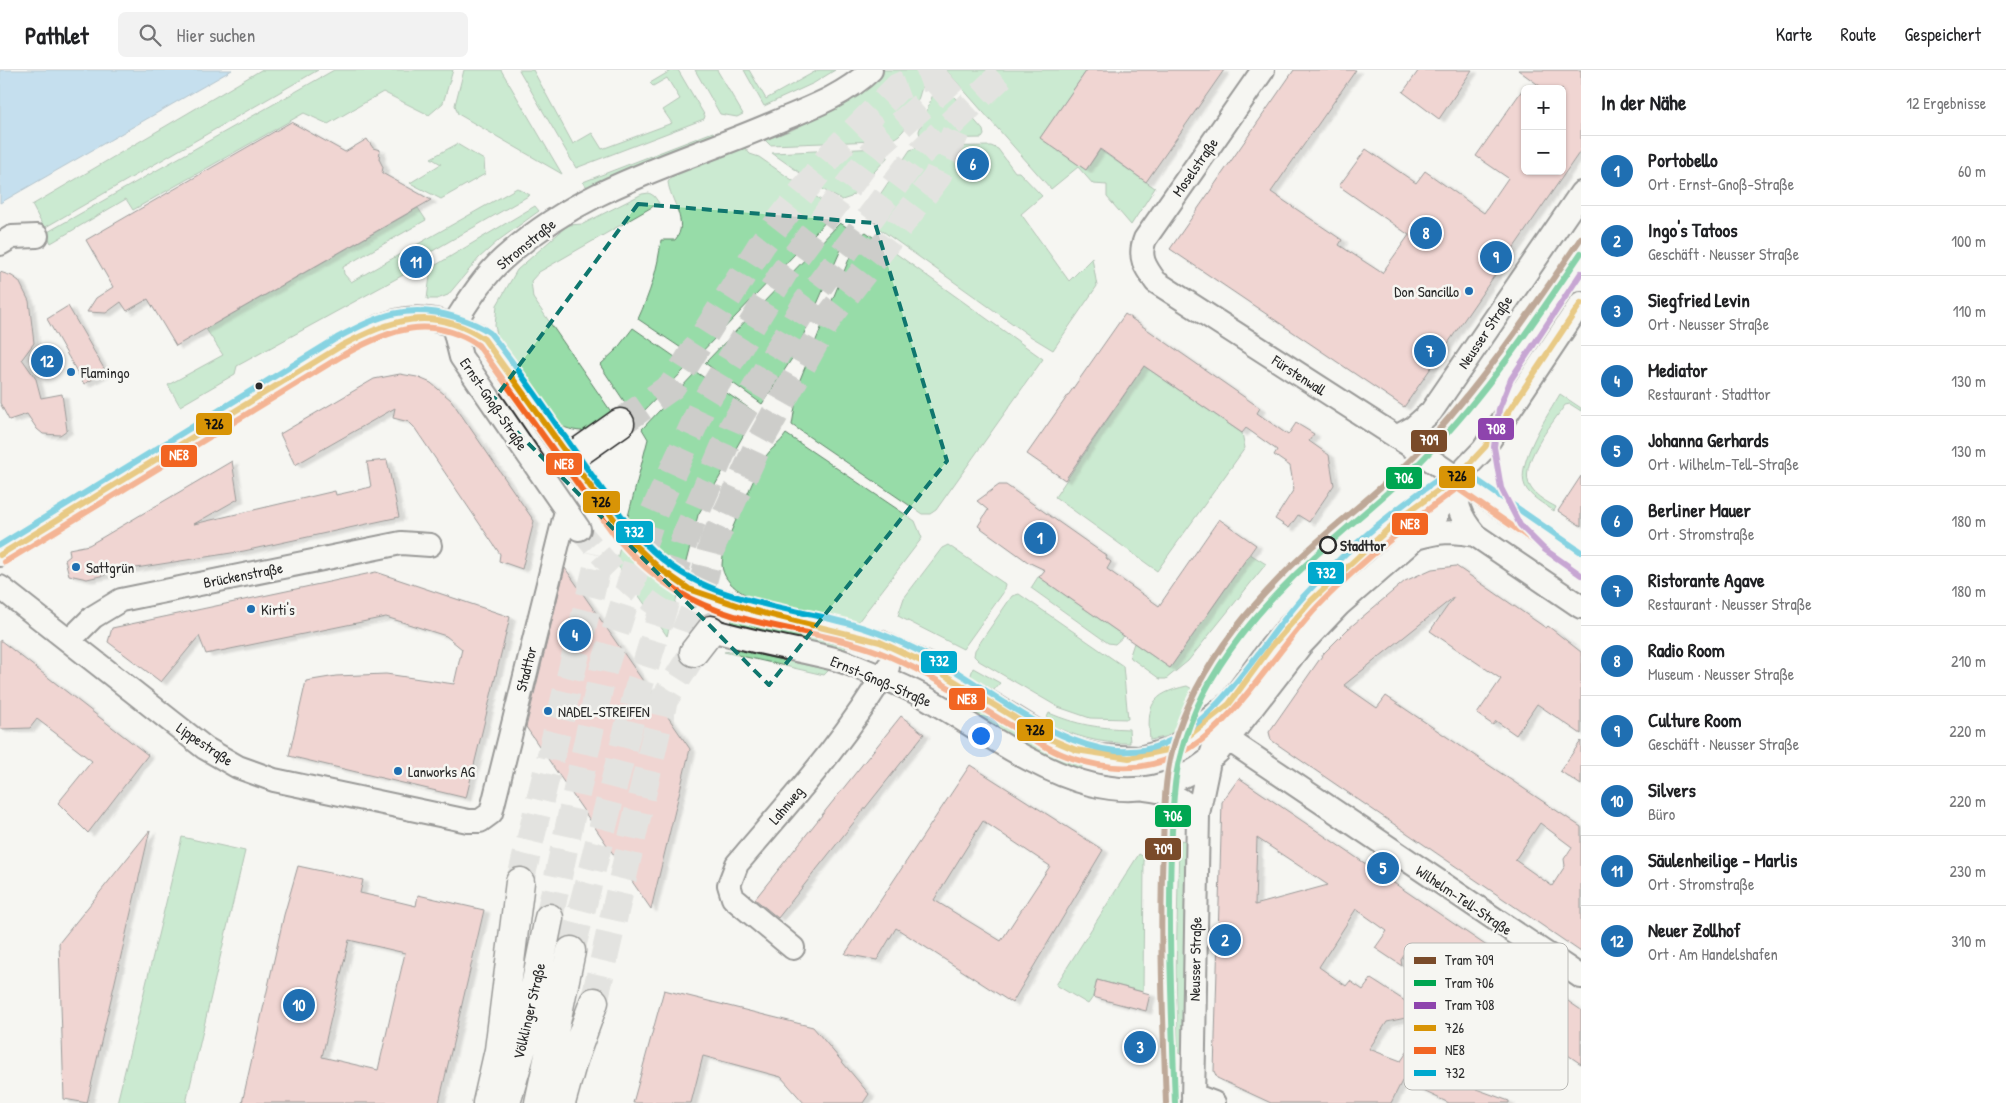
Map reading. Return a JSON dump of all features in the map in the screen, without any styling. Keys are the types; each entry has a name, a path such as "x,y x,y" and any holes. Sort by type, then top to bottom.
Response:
{"highway":[{"path":"569,459 620,423"},
{"path":"694,652 711,630"},
{"path":"487,1103 499,1050 520,882"},
{"name":"Völklinger Straße","path":"506,1103 524,1040 549,918"},
{"name":"Völklinger Straße","path":"538,1103 571,951"},
{"path":"561,1103 573,1060 594,1002"}],"street":[{"name":"Stromstraße","path":"453,325 467,303 503,259 538,232 588,198 653,169 813,107 860,81 871,70"},
{"name":"Moselstraße","path":"1146,268 1141,249 1145,239 1263,70"},
{"name":"Neusser Straße","path":"1396,437 1414,427 1431,412 1581,193"},
{"path":"0,244 12,237 37,236"},
{"name":"Fürstenwall","path":"1146,268 1156,282 1457,477 1581,563"},
{"name":"Neusser Straße","path":"1200,1100 1198,814 1209,761 1229,704 1271,647 1311,601 1400,518 1457,477 1485,447 1581,303"},
{"path":"0,555 333,351 382,324 412,317 439,320 453,325"},
{"name":"Ernst-Gnoß-Straße","path":"579,529 461,357 453,325 474,331 484,339 587,484"},
{"name":"Stadttor","path":"480,821 491,813 544,596 563,507 561,482 569,459"},
{"path":"1457,477 1458,509 1464,521 1475,535 1581,607"},
{"name":"Neusser Straße","path":"1230,740 1279,671 1318,625 1366,580 1416,538 1436,515 1457,477"},
{"name":"Neusser Straße","path":"1416,538 1438,531 1457,531 1475,535"},
{"name":"Brückenstraße","path":"70,640 93,617 121,600 401,543 430,545"},
{"name":"Lippestraße","path":"0,588 70,640 205,748 238,766 274,780 468,821 480,821"},
{"name":"Ernst-Gnoß-Straße","path":"715,599 751,610 866,638 898,650 925,664 1048,738 1076,750 1100,756 1139,758 1172,750 1229,704"},
{"name":"Ernst-Gnoß-Straße","path":"711,630 828,658 882,678 919,694 1067,779 1093,786 1115,790 1142,788 1178,778 1209,761 1230,740"},
{"name":"Lahnweg","path":"794,948 733,898 730,880 737,864 834,747 869,700 898,650"},
{"path":"1229,704 1230,740"},
{"name":"Wilhelm-Tell-Straße","path":"1230,740 1531,943"},
{"path":"1093,786 1100,756"},
{"path":"1142,788 1166,791 1198,814"},
{"name":"Wilhelm-Tell-Straße","path":"1568,968 1581,977"}],"highlighted area":[{"path":"638,204 875,223 947,461 769,685 490,405"}],"green space":[{"path":"261,70 318,70 44,228 32,205"},
{"path":"334,70 453,70 443,103 429,115 383,92 328,124 304,113 133,210 126,199 51,243 46,233"},
{"path":"464,70 501,70 562,174 458,114 455,105"},
{"path":"519,70 533,70 573,144 592,133 602,149 672,123 663,110 680,99 667,78 653,86 650,83 672,70 678,70 705,116 704,119 576,168"},
{"path":"695,70 717,70 743,114 737,117 720,114"},
{"path":"744,70 749,70 766,99 818,70 835,70 814,83 764,106"},
{"path":"884,70 927,70 915,109 899,135 890,140 882,141 770,145 765,140 792,130 845,102"},
{"path":"946,70 1087,70 1040,138 1086,170 1100,150 1155,188 1131,225 1107,197 1107,185 1093,184 1078,167 1051,189"},
{"path":"935,89 948,90 983,130 984,135 982,138 924,139 920,137 919,131"},
{"path":"713,132 718,138 587,187 583,182"},
{"path":"457,144 484,160 485,174 441,199 410,183 441,164 431,158"},
{"path":"991,146 998,149 1015,172 1019,172 1042,196 1021,214 1069,281 1092,258 1097,286 1053,350 1030,336 877,227 871,208 910,150 919,147"},
{"path":"744,147 750,154 759,157 828,205 834,213 696,358 638,319 653,281 661,240 675,240 681,226 668,182 676,172"},
{"path":"880,148 888,152 887,158 851,197 842,200 827,192 772,153"},
{"path":"517,188 530,195 415,261 414,269 237,366 235,374 180,406 168,385 223,355 206,329 418,208 426,220 343,267 344,274 351,282"},
{"path":"649,193 659,203 539,272 531,281 533,298 612,413 600,424 589,430 577,431 561,426 498,338 495,326 497,305 517,270 568,225 583,224 642,194"},
{"path":"535,206 539,211 499,240 479,258 448,295 437,299 427,299 431,268"},
{"path":"840,223 850,229 795,354 762,404 705,363"},
{"path":"866,232 1043,359 936,510 930,514 922,514 792,425 799,382 858,237"},
{"path":"633,328 688,366 636,419 600,365 616,350"},
{"path":"1144,366 1242,433 1245,448 1157,571 1055,497"},
{"path":"696,372 756,413 698,515 667,636 616,563 648,439 642,429"},
{"path":"1560,394 1581,408 1581,411 1570,404 1565,405 1537,445 1528,468 1528,479 1531,488 1539,497 1556,507 1554,511 1530,494 1525,486 1523,477 1529,452 1541,426"},
{"path":"786,434 915,521 922,538 858,622 802,613 779,607 740,591 727,580 722,565 724,552 732,530 755,476 766,456"},
{"path":"948,545 1005,584 1003,593 963,649 898,616 904,598 942,548"},
{"path":"1250,554 1266,564 1188,661 1166,679 1160,679 1131,658 1130,655 1134,643 1170,668"},
{"path":"1038,577 1124,636 1115,644 1108,643 1031,588"},
{"path":"1019,594 1123,666 1128,719 1090,718 1058,707 979,661 974,656 975,650 1012,596"},
{"path":"734,616 847,645 844,651 731,623"},
{"path":"738,650 829,670 824,675 724,652"},
{"path":"973,668 1000,683 993,691 970,678"},
{"path":"1187,686 1194,690 1173,733 1170,736 1150,740 1149,718 1154,703 1165,693"},
{"path":"953,693 1056,754 1083,764 1080,772 1041,754 950,700"},
{"path":"1049,713 1088,725 1129,729 1130,743 1086,738 1066,731 1045,722"},
{"path":"182,837 245,851 186,1103 117,1103"},
{"path":"1179,840 1188,841 1185,950 1187,1056 1178,1053 1176,972"},
{"path":"1139,854 1144,857 1143,992 1097,980 1093,997 1088,1004 1056,985"}],"water":[{"path":"0,70 232,70 0,203"}],"building":[{"path":"1087,70 1224,70 1146,182 1100,149 1086,170 1040,138"},
{"path":"1294,70 1356,70 1271,192 1342,240 1339,245 1382,273 1409,235 1339,186 1366,149 1416,183 1425,171 1484,213 1508,178 1476,156 1521,92 1521,175 1564,175 1404,407 1170,249"},
{"path":"1419,70 1472,70 1439,119 1403,92"},
{"path":"1518,70 1581,70 1581,150 1566,172 1566,85 1539,85"},
{"path":"291,122 345,152 367,139 373,148 380,150 379,159 383,167 382,173 431,200 176,346 148,299 127,311 121,302 106,313 87,312 96,298 113,287 86,240"},
{"path":"0,272 12,276 19,281 29,301 34,343 22,359 36,379 41,398 62,394 67,430 60,435 43,434 37,429 27,414 9,420 0,403"},
{"path":"68,306 106,372 84,384 47,319"},
{"path":"1125,314 1260,408 1257,413 1288,435 1296,423 1314,434 1309,441 1329,455 1334,485 1309,522 1298,515 1289,528 1275,519 1294,489 1290,466 1274,455 1277,450 1246,428 1242,433 1144,366 1065,480 1027,454"},
{"path":"400,374 417,377 431,383 451,400 534,521 522,569 499,561 500,554 414,427 409,422 393,418 395,408 295,465 280,434 374,379"},
{"path":"387,460 399,517 244,551 117,571 104,571 105,575 87,579 69,575 65,560 70,556 69,549 89,545 232,461 238,499 194,524 335,491 336,495 371,487 367,462"},
{"path":"1581,476 1581,526 1558,511"},
{"path":"999,485 1006,485 1107,556 1106,558 1111,562 1107,569 1159,606 1219,519 1256,545 1170,668 1039,577 1045,570 1028,562 978,526 988,510 977,501"},
{"path":"1456,566 1546,628 1548,626 1581,652 1581,734 1537,704 1516,735 1496,721 1493,725 1477,714 1501,679 1430,631 1454,597 1344,685 1377,708 1386,696 1581,827 1581,952 1271,740 1269,732 1324,653 1348,629 1405,581 1432,569","holes":["1540,823 1572,847 1564,859 1565,866 1552,886 1515,860"]},
{"path":"565,568 690,749 651,909 526,727"},
{"path":"376,572 510,617 466,798 289,756 306,681 336,676 386,674 454,684 462,649 446,636 386,617 206,654 199,636 161,682 108,642 112,628"},
{"path":"0,640 148,755 88,833 58,803 92,761 37,719 30,728 0,729"},
{"path":"901,716 924,734 778,918 755,899"},
{"path":"1581,741 1581,785 1560,771"},
{"path":"970,765 1103,850 1012,1003 896,928 877,960 845,954","holes":["983,821 1050,866 1001,941 934,900"]},
{"path":"1239,778 1482,943 1404,943 1404,955 1401,960 1402,966 1375,948 1387,931 1356,909 1319,967 1346,986 1350,981 1363,990 1371,979 1404,1000 1404,1018 1387,1022 1369,1049 1401,1061 1404,1057 1404,1082 1402,1081 1391,1103 1271,1103 1217,1078 1214,1071 1222,802","holes":["1257,838 1328,885 1255,905"]},
{"path":"150,830 87,1103 64,1099 59,943"},
{"path":"298,866 363,880 360,893 416,906 418,895 484,910 439,1103 242,1103 284,915","holes":["349,940 405,953 378,1070 322,1057"]},
{"path":"1097,980 1150,994 1146,1011 1093,997"},
{"path":"664,990 813,1027 869,1094 863,1103 804,1103 781,1077 703,1056 691,1103 633,1103"},
{"path":"1568,1001 1581,1010 1581,1064 1568,1055"},
{"path":"1421,1090 1479,1090 1509,1101 1509,1103 1449,1103"}],"tunnel":[{"path":"620,423 672,386 762,244 833,153 898,87 943,70"},
{"path":"549,918 603,671 651,519 702,407 784,272 881,142 963,70"},
{"path":"571,951 638,690 686,535 733,427 807,302 914,159 1007,70"},
{"path":"700,594 713,543 761,439 829,317 937,177 960,122"},
{"path":"587,483 636,548 666,575 683,586 701,594"},
{"path":"579,529 609,564 643,596 673,615 711,630 704,608 689,589"},
{"path":"520,882 600,555"},
{"path":"594,1002 664,700 694,652"}],"tram line":[{"name":"709","path":"1166,1103 1161,944 1165,797 1173,747 1184,716 1198,686 1234,630 1278,579 1326,534 1375,493 1443,425 1505,347 1581,238"},
{"name":"706","path":"1175,1103 1170,915 1173,802 1181,753 1191,722 1205,692 1221,663 1241,636 1285,585 1392,489 1448,433 1488,384 1581,253"},
{"name":"708","path":"1581,273 1511,379 1499,409 1494,447 1501,488 1520,525 1544,549 1581,575"}],"transit line":[{"name":"726","path":"0,555 341,346 377,329 395,323 429,319 447,322 465,328 484,339 629,540 659,568 689,589 751,610 880,642 925,663 1048,738 1076,750 1129,758 1172,749 1229,704 1271,647 1311,601 1400,518 1457,477 1485,447 1581,303"},
{"name":"732","path":"0,545 337,338 380,318 408,311 422,311 460,319 478,325 490,333 624,519 652,550 683,574 706,586 730,595 854,625 893,639 943,664 1054,732 1081,743 1109,750 1136,751 1163,744 1184,732 1204,717 1222,699 1287,615 1337,562 1394,512 1454,469 1462,470 1581,552"},
{"name":"NE8","path":"5,562 345,354 395,332 411,328 427,328 460,335 478,345 616,537 644,566 668,585 700,603 724,613 851,643 895,659 931,677 1044,746 1072,758 1117,767 1155,764 1188,750 1216,727 1243,700 1292,636 1334,590 1385,544 1457,488 1576,570"}],"place":[{"name":"Berliner Mauer","path":"973,164"},
{"name":"Radio Room","path":"1426,233"},
{"name":"Culture Room","path":"1496,257"},
{"name":"Säulenheilige - Marlis","path":"416,262"},
{"name":"Don Sancillo","path":"1469,291"},
{"name":"Ristorante Agave","path":"1430,351"},
{"name":"Neuer Zollhof","path":"47,361"},
{"name":"Flamingo","path":"71,372"},
{"name":"Portobello","path":"1040,538"},
{"name":"Stadttor","path":"1328,545"},
{"name":"Sattgrün","path":"76,567"},
{"name":"Kirti's","path":"251,609"},
{"name":"Mediator","path":"575,635"},
{"name":"NADEL-STREIFEN","path":"548,711"},
{"name":"Lanworks AG","path":"398,771"},
{"name":"Johanna Gerhards","path":"1383,868"},
{"name":"Ingo's Tatoos","path":"1225,940"},
{"name":"Silvers","path":"299,1005"},
{"name":"Siegfried Levin","path":"1140,1047"}]}
